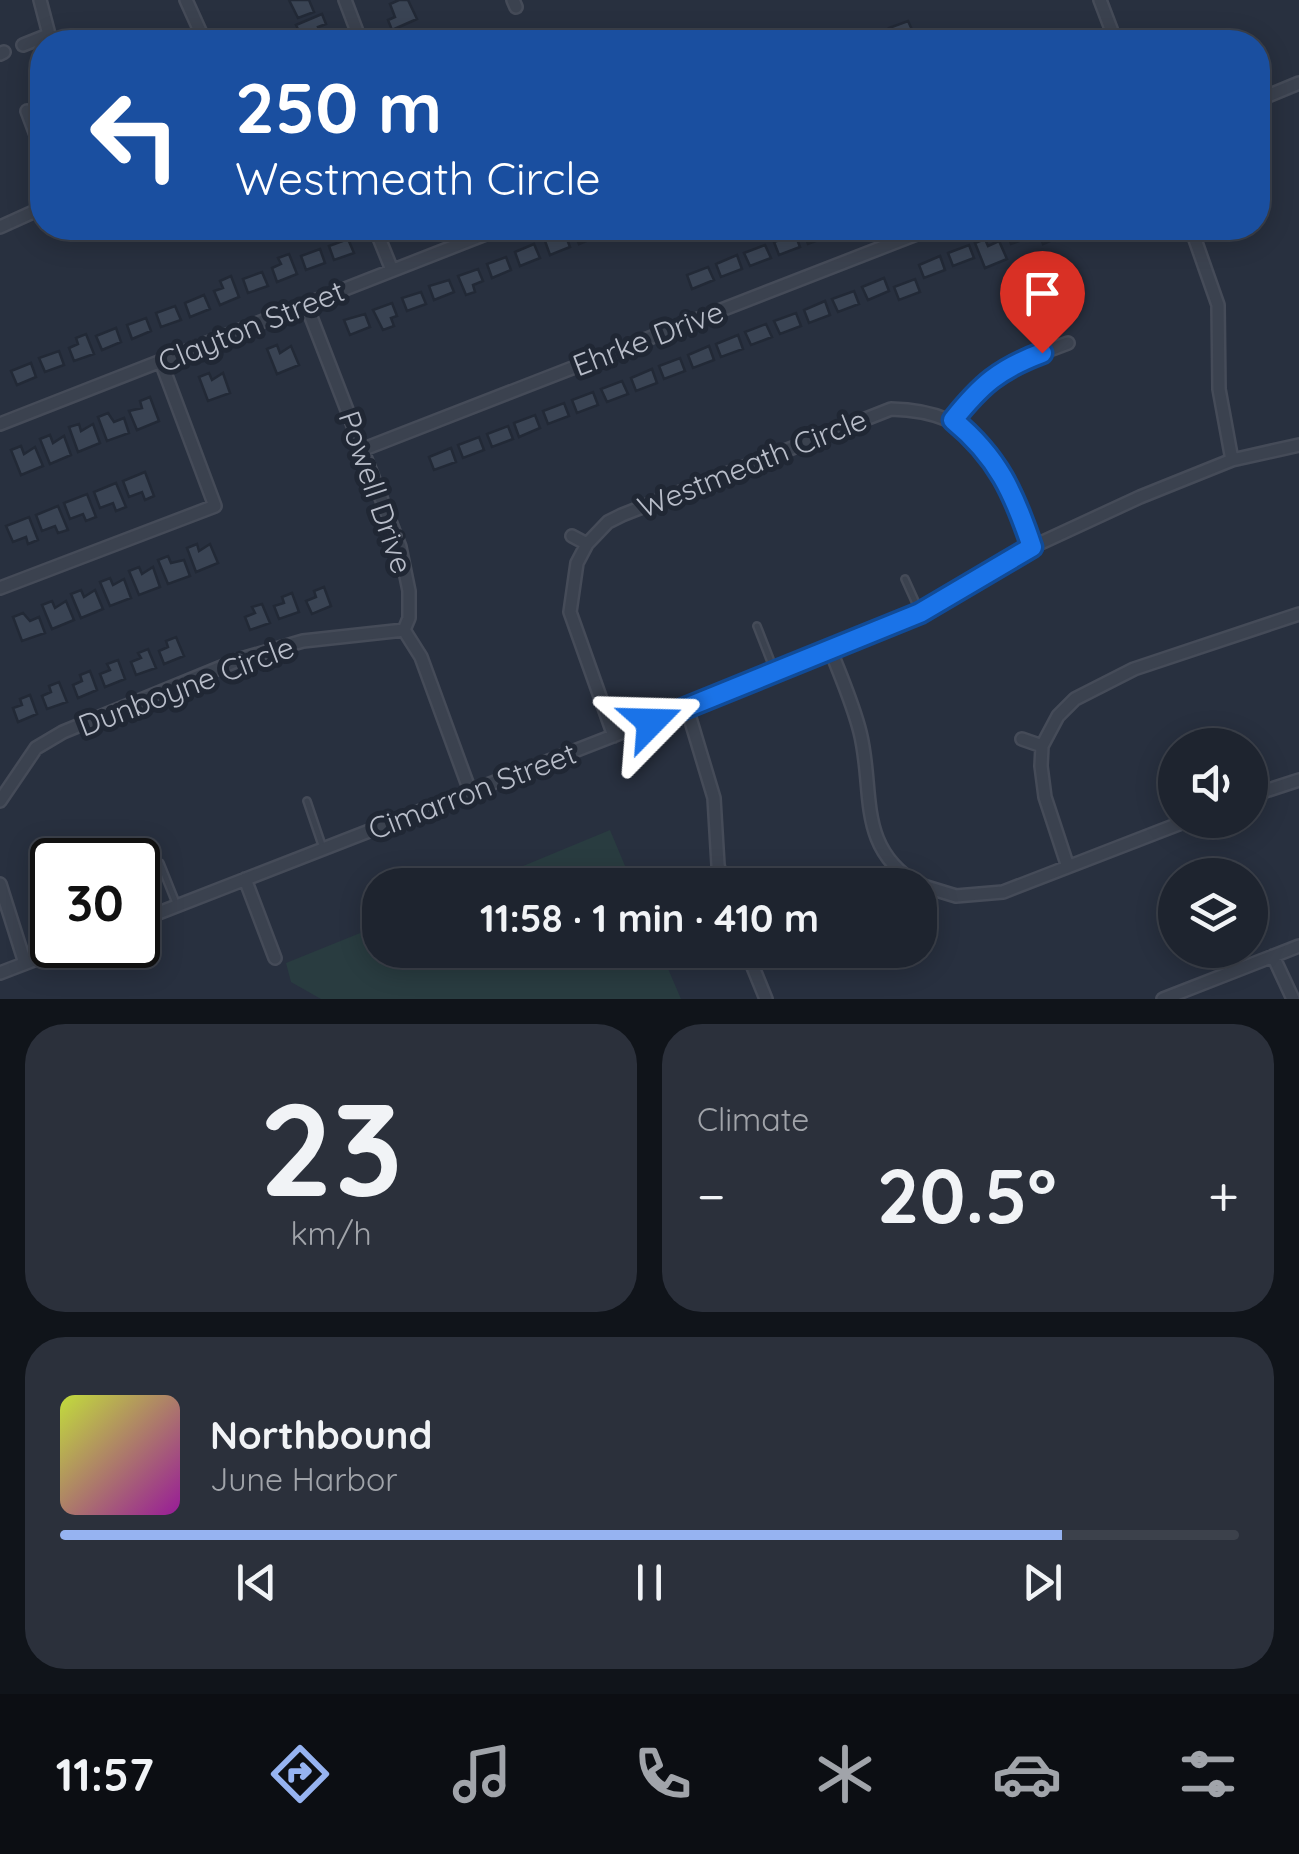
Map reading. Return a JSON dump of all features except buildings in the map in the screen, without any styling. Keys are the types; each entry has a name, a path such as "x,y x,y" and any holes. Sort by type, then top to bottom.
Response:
{"street":[{"path":"40,0 47,30"},
{"path":"186,0 199,30"},
{"path":"344,0 357,30"},
{"path":"1100,0 1111,30"},
{"path":"23,45 30,43"},
{"path":"1270,95 1299,83"},
{"path":"26,111 30,121"},
{"path":"0,227 30,213"},
{"path":"380,240 392,270"},
{"name":"Clayton Street","path":"0,424 470,240"},
{"name":"Ehrke Drive","path":"364,449 901,240"},
{"path":"1194,240 1218,305 1218,389 1232,460"},
{"name":"Powell Drive","path":"306,304 406,568 409,618 404,630"},
{"path":"1032,547 1002,473 982,444 953,420 989,379 1015,363 1068,343"},
{"path":"0,588 215,506 161,362"},
{"name":"Westmeath Circle","path":"588,544 608,522 622,515 832,434 873,414 910,409 953,420"},
{"name":"Cimarron Street","path":"160,912 831,651 920,613 1032,547 1140,497 1232,460 1299,445"},
{"path":"572,536 588,544 577,563 570,612 614,736"},
{"path":"1068,867 1045,797 1041,766 1042,746 1058,716 1083,695 1134,669 1299,614"},
{"path":"404,630 421,656 470,792"},
{"name":"Dunboyne Circle","path":"0,799 36,748 63,732 242,659 303,642 404,630"},
{"path":"831,651 860,733 869,814 877,840 898,868"},
{"path":"687,708 714,798 719,868"},
{"path":"1022,740 1042,746"},
{"path":"1268,790 1299,780"},
{"path":"937,891 956,896 990,895 1158,832"},
{"path":"245,879 275,958"},
{"path":"0,884 25,963"},
{"path":"1163,999 1299,946"},
{"path":"1273,956 1293,999"},
{"path":"0,973 30,961"},
{"path":"753,968 766,999"}],"lane":[{"path":"905,579 920,613"},
{"path":"757,626 776,672"},
{"path":"307,801 322,848"},
{"path":"160,864 177,906"}],"green space":[{"path":"610,830 626,868 518,868"},
{"path":"362,932 362,968 668,968 681,999 321,999 291,982 286,963"}],"route":[{"path":"651,722 920,613 1032,547 1002,473 982,444 953,420 989,379 1042,353"}]}
